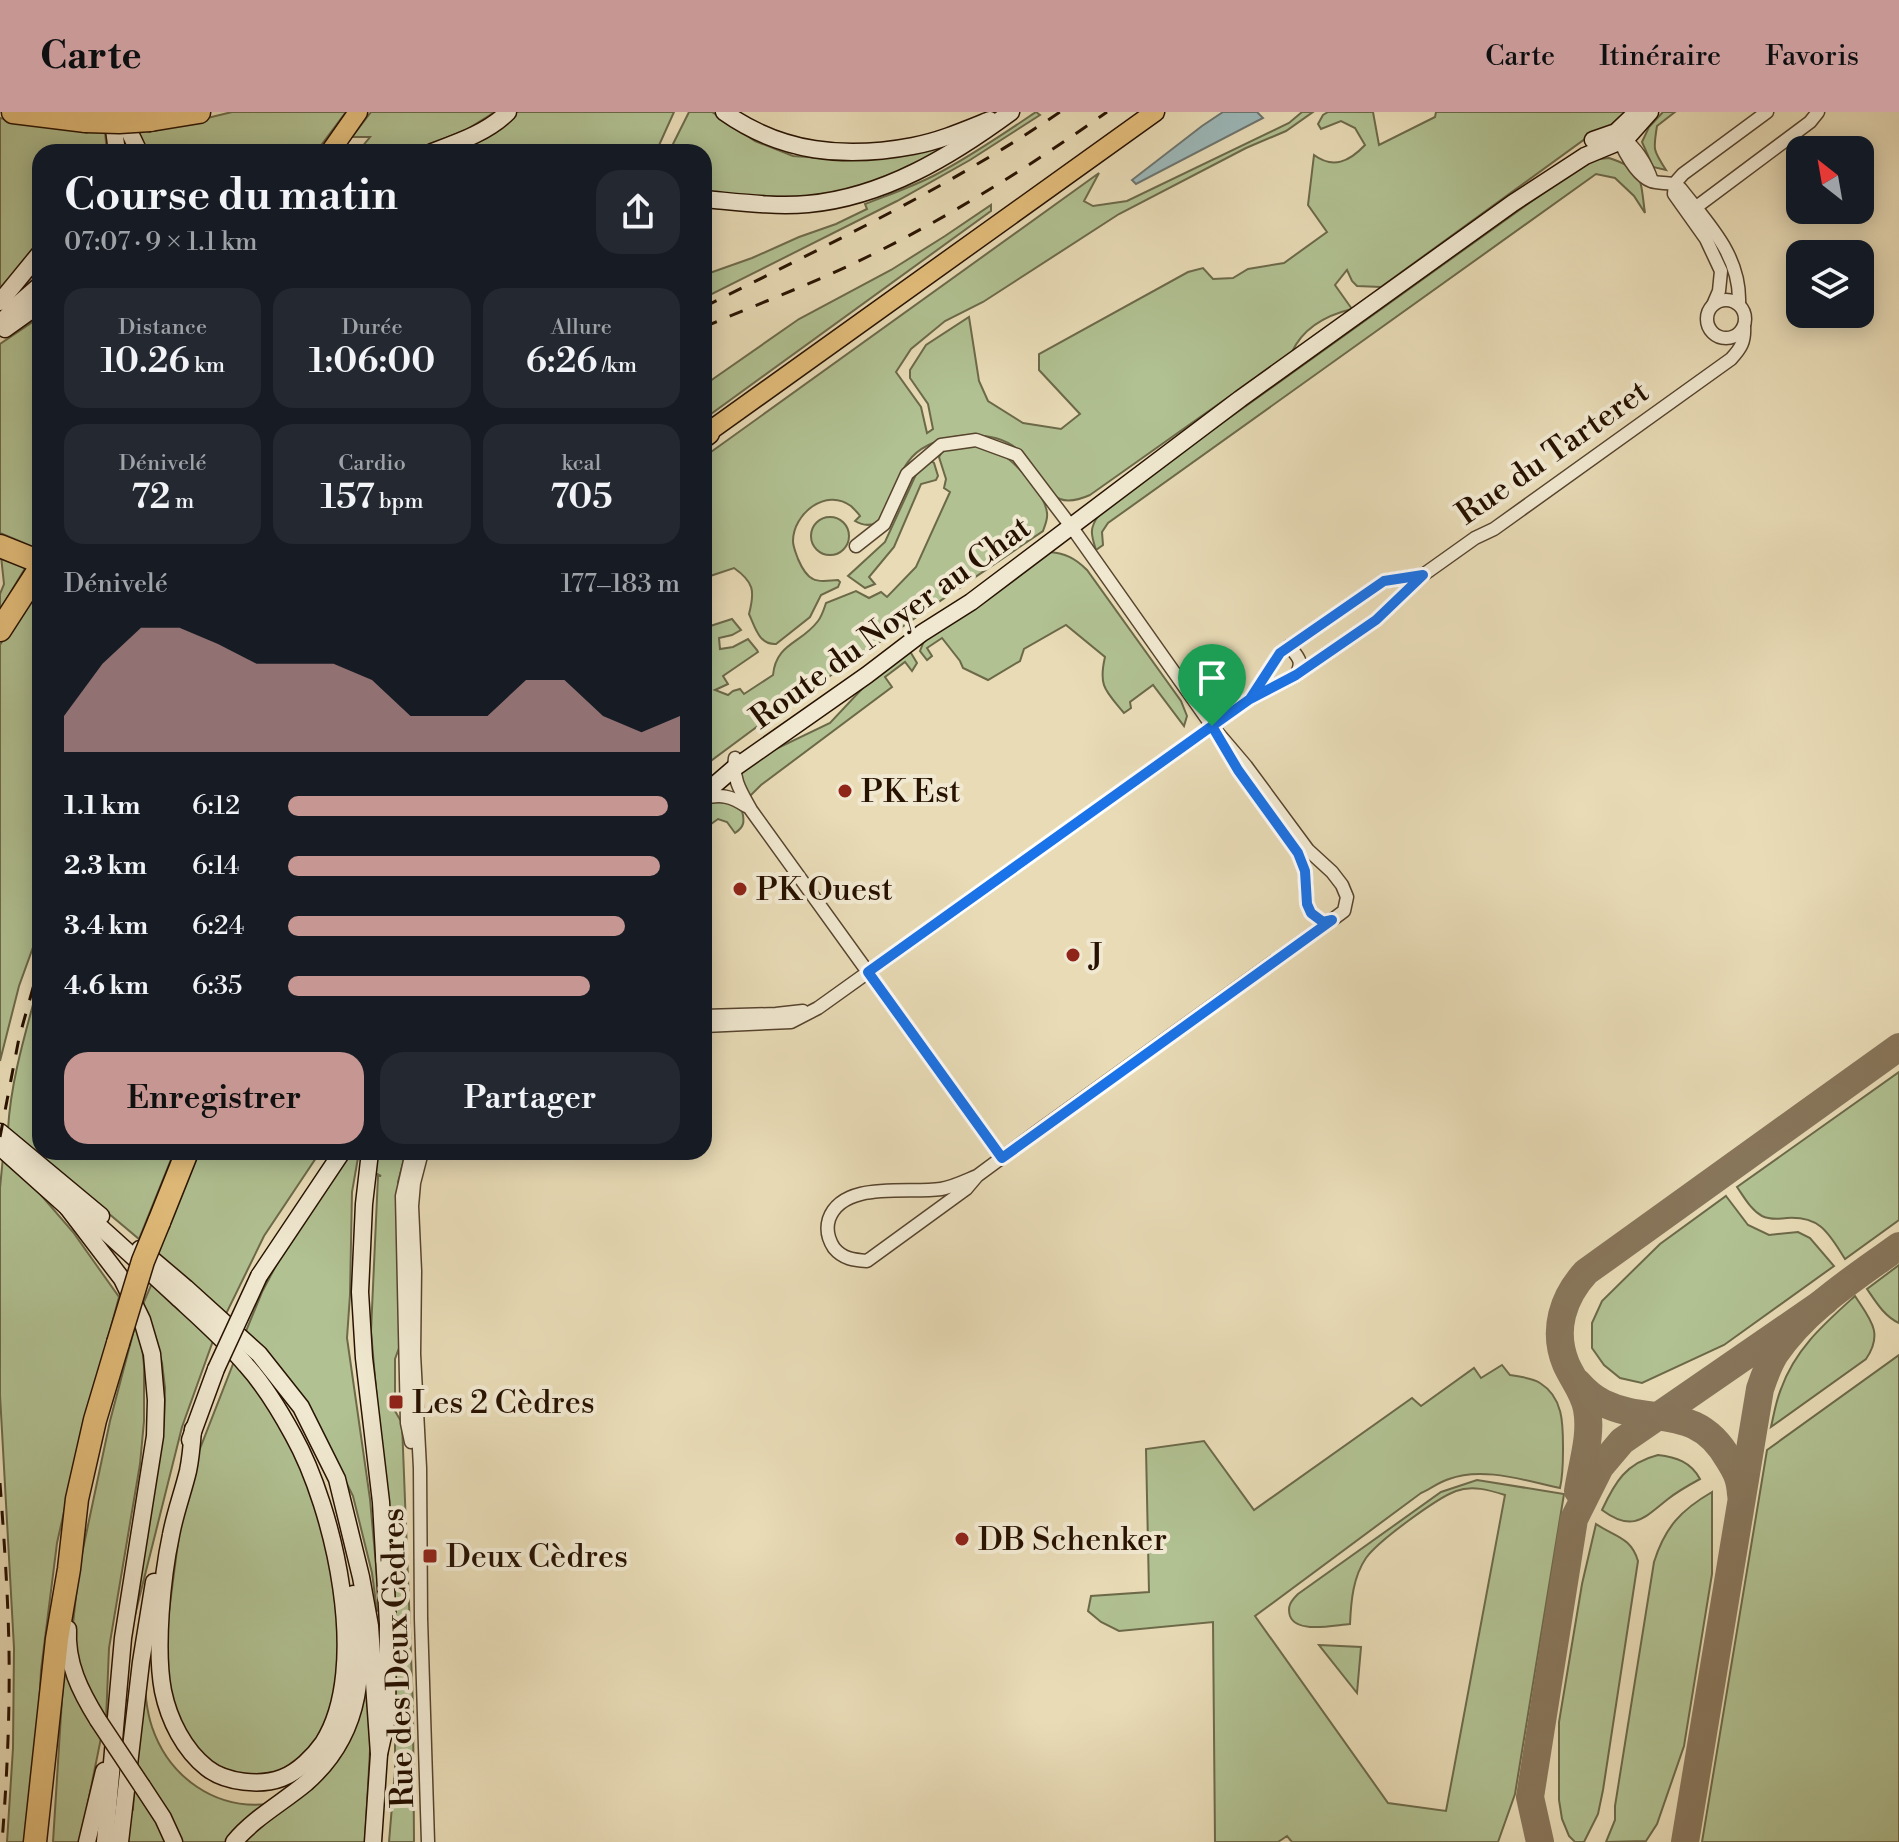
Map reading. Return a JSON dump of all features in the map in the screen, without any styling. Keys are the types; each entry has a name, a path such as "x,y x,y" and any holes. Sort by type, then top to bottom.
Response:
{"highway":[{"path":"13,112 119,122 199,112"},
{"path":"0,546 32,559"},
{"path":"0,630 32,580"},
{"path":"35,1842 57,1639 77,1499 95,1420 143,1261 184,1160"}],"main road":[{"path":"712,430 1155,112"},
{"path":"336,144 355,117"}],"street":[{"path":"112,112 115,144"},
{"path":"120,112 126,144"},
{"path":"120,112 135,144"},
{"path":"456,144 496,124 508,112"},
{"path":"724,112 745,127 776,141 839,153 916,146 1011,112"},
{"path":"712,200 808,204 883,186 926,167 970,142 1011,112"},
{"name":"Route du Noyer au Chat","path":"1620,138 1637,112"},
{"name":"Route du Noyer au Chat","path":"712,775 867,675 922,633 971,602 1068,522 1513,203 1585,156 1620,138 1650,112"},
{"path":"1620,138 1628,158 1644,176 1652,181 1675,183 1729,252 1740,287 1739,304 1745,314 1744,326 1738,335 1722,338 1712,332 1707,321 1719,291 1721,271 1706,239 1674,194 1675,183 1767,112"},
{"path":"1695,208 1810,122 1818,112"},
{"path":"1620,138 1648,167 1652,181"},
{"name":"Route du Noyer au Chat","path":"1513,203 1593,141 1620,138"},
{"path":"1585,156 1612,154 1628,158"},
{"path":"0,304 32,263"},
{"path":"0,304 32,276"},
{"path":"0,324 32,292"},
{"path":"1713,305 1729,300 1739,304"},
{"path":"0,332 32,310"},
{"name":"Rue du Tarteret","path":"818,1008 1250,699 1296,675 1376,620 1423,575 1475,538 1494,529 1731,359 1743,346 1744,326"},
{"path":"1711,372 1724,352 1722,338"},
{"path":"856,546 884,524 907,474 941,445 976,440 1017,455 1068,522 1298,853 1305,871 1307,904 1311,913 1323,922 1332,920"},
{"name":"Rue du Tarteret","path":"1250,699 1280,653 1289,646 1384,581 1423,575"},
{"path":"1289,646 1300,662 1296,675"},
{"path":"977,1176 943,1188 862,1193 845,1198 833,1209 827,1224 829,1241 839,1254 852,1260 867,1261 966,1189 977,1176 1344,911 1347,897 1342,885 1308,850 1212,726"},
{"path":"734,763 737,787 751,810 1002,1158"},
{"name":"Route du Noyer au Chat","path":"712,787 734,763"},
{"path":"712,796 734,797 751,810"},
{"path":"712,1016 776,1014 818,1008"},
{"path":"712,1026 791,1022 818,1008"},
{"path":"0,1132 32,1159"},
{"path":"0,1147 67,1207 122,1279 142,1320 152,1354 155,1436 123,1638 105,1842"},
{"path":"33,1160 186,1288 259,1354 301,1407 337,1479 370,1626 379,1754 373,1842"},
{"path":"120,1842 141,1662 163,1520 216,1369 283,1221 324,1160"},
{"path":"259,1276 337,1160"},
{"path":"369,1160 360,1292 365,1372 381,1502 388,1624 387,1718 379,1754"},
{"name":"Rue des Deux Cèdres","path":"410,1160 402,1196 402,1239 407,1423 418,1472 428,1842"},
{"name":"Rue des Deux Cèdres","path":"418,1472 412,1206 420,1160"},
{"path":"67,1207 88,1216 249,1367 294,1437 312,1475 326,1516 340,1586 346,1643 342,1696 323,1743 309,1760 281,1778 243,1782 209,1770 178,1733 163,1690 160,1659 163,1588 170,1536 188,1469 193,1429"},
{"path":"234,1842 323,1766 337,1748 351,1720 358,1687 356,1613 326,1457"},
{"path":"69,1569 67,1646 74,1675 98,1720 163,1818 174,1842"},
{"path":"87,1842 103,1772 111,1766"}],"green space":[{"path":"232,112 346,112 322,144 141,144 135,130 154,131"},
{"path":"371,112 495,112 466,130 430,144 364,144 370,137 352,137"},
{"path":"517,112 674,112 660,144 470,144 496,132"},
{"path":"689,112 712,112 755,141 793,156 835,159 959,140 915,165 866,186 820,195 773,197 712,192 712,144 673,144"},
{"path":"1036,112 1040,115 970,160 897,201 712,294 712,272 836,224 867,209 865,204 918,183 986,145"},
{"path":"1302,112 1313,112 1286,131 1246,148 1119,214 983,302 945,321 911,349 896,372 921,407 927,433 933,429 928,404 910,378 910,370 926,345 969,317 979,381 988,401 1023,423 1061,429 1080,414 1039,370 1039,354 1188,272 1203,268 1213,279 1233,278 1248,269 1284,263 1327,232 1308,205 1314,155 1328,162 1341,162 1365,145 1355,128 1341,121 1321,129 1318,124 1328,112 1373,112 1379,145 1435,117 1436,112 1628,112 1614,128 1585,139 1381,287 1357,286 1347,270 1335,285 1352,309 1317,324 1302,336 1292,352 1090,495 1068,501 1060,499 1043,484 1020,452 1009,444 996,438 966,435 935,442 912,457 898,479 883,519 876,523 866,525 855,521 860,516 841,501 831,500 813,506 794,531 795,550 801,565 813,579 840,582 838,587 821,595 810,617 776,644 765,642 749,614 752,599 749,583 734,568 712,575 712,451 1099,173 1084,201 1093,206 1127,201 1289,123"},
{"path":"1663,112 1675,112 1657,126 1655,150 1666,170 1653,167 1642,142 1649,127"},
{"path":"0,118 31,125 105,132 106,144 32,144 32,254 0,288"},
{"path":"1609,158 1629,166 1638,177 1645,213 1634,196 1615,178 1596,174 1108,523 1102,532 1103,545 1096,550 1092,532 1099,515 1179,454 1589,160"},
{"path":"991,205 991,211 712,413 713,379 799,319 891,270"},
{"path":"32,322 32,546 0,533 0,344"},
{"path":"969,445 985,448 1000,453 1014,464 1029,479 1045,505 1047,518 1043,531 777,712 712,760 712,625 732,619 741,630 719,638 720,649 733,647 748,639 758,652 723,676 728,684 715,690 728,695 740,689 744,694 773,675 779,656 811,629 821,617 826,603 856,591 869,598 881,592 887,597 916,567 950,492 944,488 946,479 939,457 943,450"},
{"path":"931,461 938,476 936,480 921,484 894,547 869,577 875,584 865,588 848,576 885,542 918,470"},
{"path":"830,517 844,522 849,536 844,550 830,555 816,550 811,536 816,522"},
{"path":"1048,552 1069,557 1087,570 1181,701 1187,716 1184,726 1153,685 1130,702 1131,708 1124,713 1105,688 1102,675 1105,657 1066,625 1024,649 1020,661 988,680 963,668 942,638 927,648 932,656 927,660 920,651 924,641"},
{"path":"1,556 27,565 0,610 0,594 4,584"},
{"path":"27,598 32,598 32,950 19,986 0,1061 0,645"},
{"path":"904,653 911,653 917,663 912,671 905,662 885,677 892,687 748,798 738,771 759,757 830,723 876,674"},
{"path":"712,800 726,801 742,811 742,826 735,833 727,822 718,819 712,823"},
{"path":"32,1009 32,1149 8,1129"},
{"path":"1899,1072 1899,1220 1845,1259 1829,1235 1816,1224 1799,1218 1768,1218 1751,1207 1737,1187"},
{"path":"3,1157 73,1232 119,1297 57,1543 41,1670 26,1842 7,1842 13,1748 14,1648 0,1395 0,1188"},
{"path":"45,1160 171,1160 139,1239"},
{"path":"195,1160 315,1160 264,1236 226,1314 158,1254"},
{"path":"342,1160 358,1160 352,1192 347,1338 370,1499 380,1610 377,1611 372,1573 353,1496 318,1425 268,1355 246,1331 262,1292 298,1224"},
{"path":"377,1160 404,1160 398,1182 402,1340 395,1359 395,1411 402,1423 413,1707 414,1842 389,1842 395,1770 395,1562 383,1471 371,1331 378,1176 381,1176 375,1173"},
{"path":"1726,1196 1748,1225 1769,1235 1798,1232 1810,1238 1834,1266 1724,1345 1642,1383 1620,1378 1604,1365 1592,1348 1592,1323 1602,1301 1660,1244"},
{"path":"1899,1265 1899,1323 1885,1313 1867,1289"},
{"path":"152,1283 214,1338 182,1427 135,1615 164,1424 162,1363 143,1304"},
{"path":"1855,1296 1873,1326 1874,1341 1866,1359 1771,1427 1779,1394 1802,1349"},
{"path":"135,1326 141,1336 144,1366 144,1421 140,1464 109,1648 106,1721 79,1673 73,1624 79,1568 110,1421"},
{"path":"1899,1355 1899,1842 1702,1842 1767,1450"},
{"path":"235,1359 254,1382 309,1478 329,1555 340,1642 331,1718 319,1741 290,1767 271,1775 249,1777 209,1763 192,1745 167,1691 165,1642 180,1527 194,1464"},
{"path":"1502,1365 1510,1375 1540,1383 1558,1404 1563,1431 1560,1488 1490,1474 1462,1475 1445,1480 1421,1493 1255,1616 1388,1803 1446,1811 1505,1495 1474,1488 1456,1491 1422,1511 1382,1541 1366,1558 1358,1573 1350,1624 1300,1625 1290,1616 1290,1604 1298,1594 1441,1492 1477,1480 1564,1494 1515,1794 1498,1842 1292,1842 1287,1836 1278,1842 1215,1842 1213,1622 1119,1631 1088,1611 1091,1596 1149,1592 1146,1449 1204,1441 1254,1510 1412,1398 1421,1406 1474,1368 1481,1378"},
{"path":"1658,1455 1682,1461 1700,1479 1638,1520 1622,1521 1602,1510 1623,1475 1638,1463"},
{"path":"1712,1492 1712,1574 1684,1746 1657,1824 1646,1841 1606,1842 1615,1820 1654,1562 1669,1529 1691,1506"},
{"path":"1596,1524 1627,1542 1638,1561 1598,1814 1584,1842 1575,1842 1562,1819 1559,1800 1559,1722 1582,1584"},
{"path":"1319,1645 1361,1647 1357,1693"},
{"path":"363,1655 369,1680 370,1750 365,1842 244,1842 261,1824 311,1787"},
{"path":"64,1667 101,1738 80,1842 53,1842"},
{"path":"144,1671 152,1727 170,1761 182,1775 212,1795 230,1802 268,1804 227,1842 177,1842 134,1758"},
{"path":"134,1788 158,1824 165,1842 123,1842 127,1811 133,1810"}],"water":[{"path":"1223,112 1257,112 1263,118 1136,184 1132,180 1202,126"}],"taxiway":[{"path":"1578,1491 1588,1419 1586,1403 1566,1364 1560,1339 1562,1315 1578,1282 1586,1272 1899,1047"},
{"path":"1685,1842 1763,1380 1775,1354 1801,1322 1899,1246"},
{"path":"1540,1842 1530,1797 1574,1519 1600,1467 1622,1441 1825,1301"},
{"path":"1578,1383 1596,1399 1621,1410 1672,1418 1702,1430 1716,1442 1732,1465 1741,1494"}],"railway":[{"path":"712,303 930,191 1060,112"},
{"path":"712,324 827,276 929,225 1049,152 1107,112"},
{"path":"0,1137 19,1038 32,992"},
{"path":"0,1483 9,1674 2,1842"}],"place":[{"name":"PK Est","path":"845,791"},
{"name":"PK Ouest","path":"740,889"},
{"name":"J","path":"1073,955"},
{"name":"Les 2 Cèdres","path":"396,1402"},
{"name":"DB Schenker","path":"962,1539"},
{"name":"Deux Cèdres","path":"430,1556"}],"route":[{"path":"1212,726 868,972 1002,1158 1332,920 1323,922 1311,913 1307,904 1305,871 1298,853 1238,770 1212,726 1250,699 1296,675 1376,620 1423,575 1384,581 1280,653 1250,699 1219,721 1212,726"}]}
